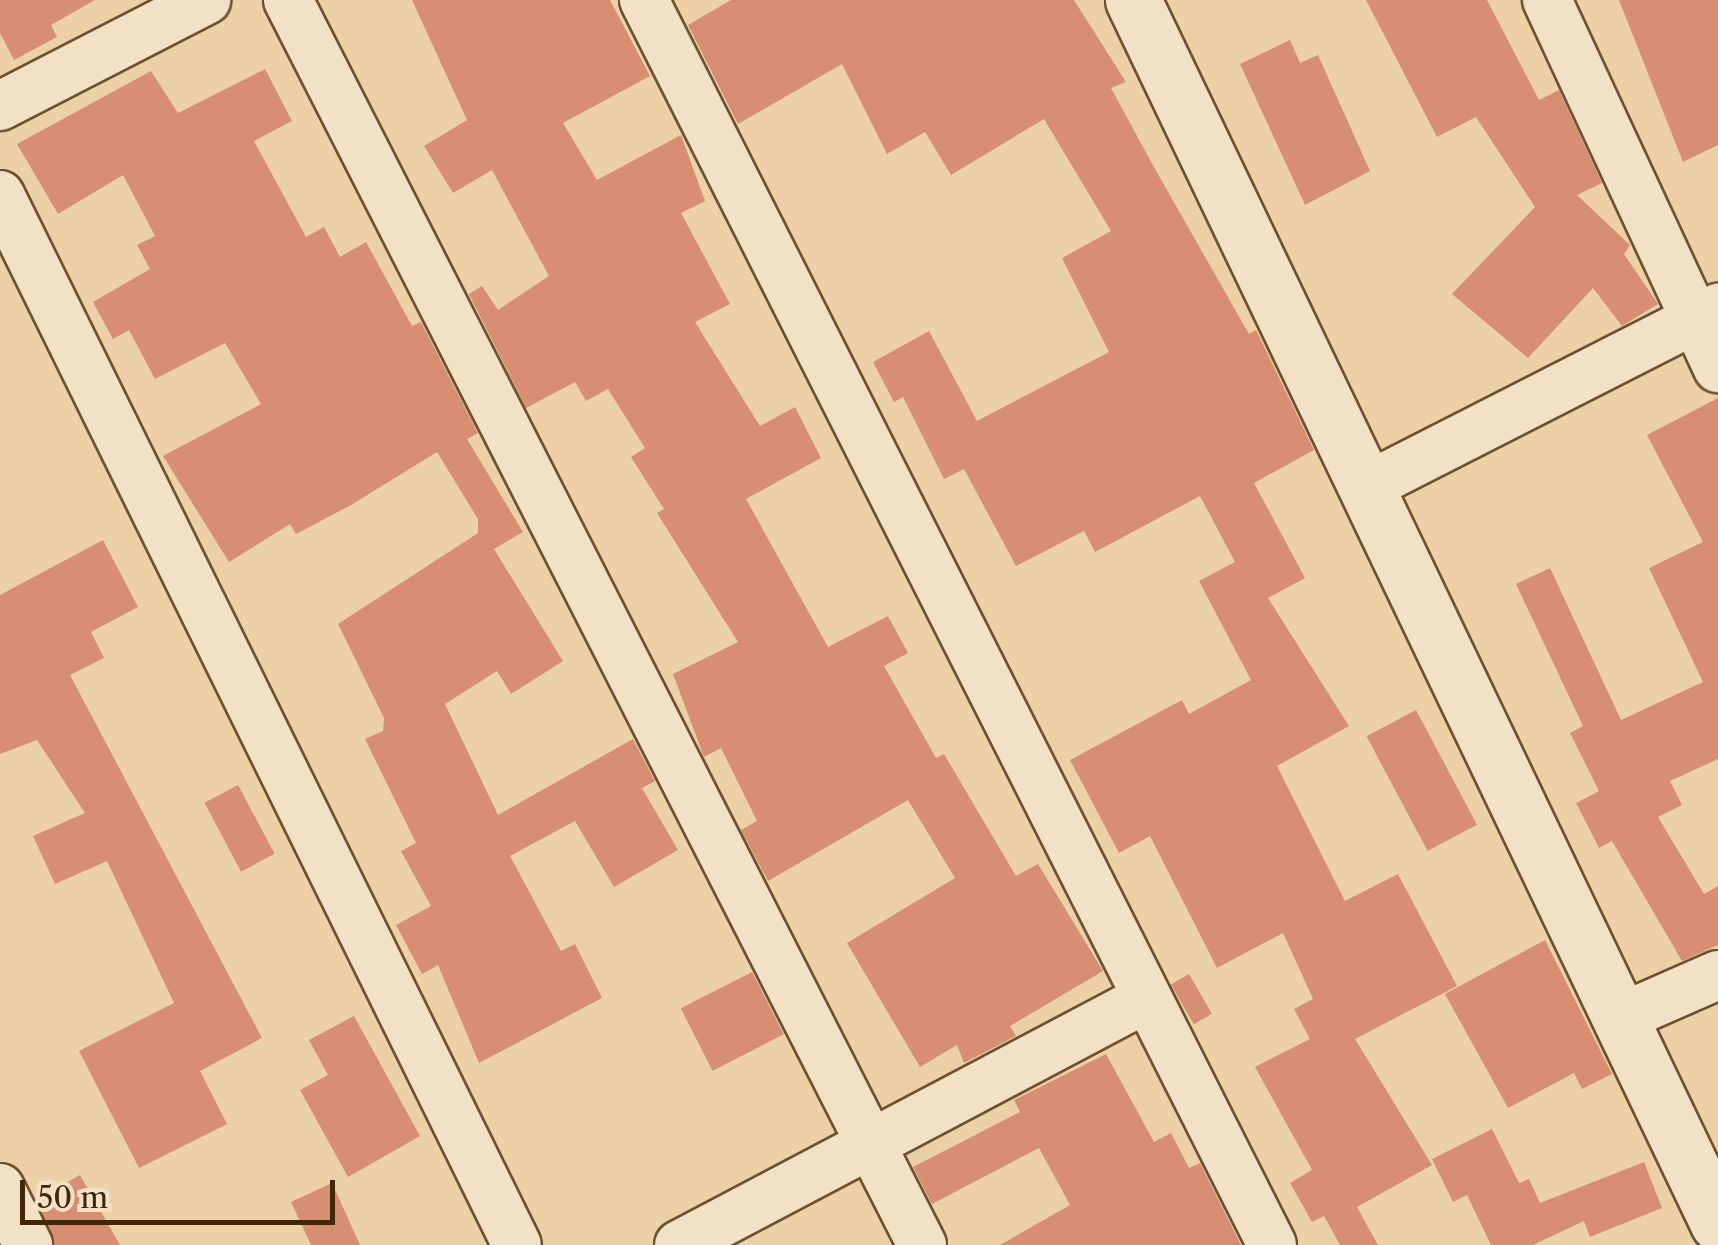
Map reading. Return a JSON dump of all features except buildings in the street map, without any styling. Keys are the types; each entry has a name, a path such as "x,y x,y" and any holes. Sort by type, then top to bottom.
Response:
{"street":[{"path":"0,106 206,0"},
{"path":"288,0 922,1245"},
{"path":"644,0 1272,1245"},
{"path":"1134,0 1718,1223"},
{"path":"1547,0 1706,314 1718,368"},
{"path":"0,195 517,1245"},
{"path":"1366,486 1706,314"},
{"path":"1620,1018 1718,974"},
{"path":"679,1245 1148,998"},
{"path":"0,1188 28,1245"}]}
